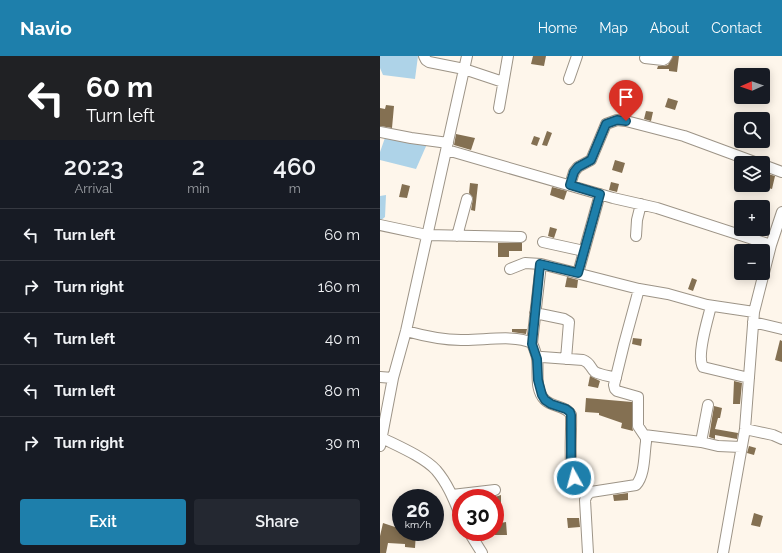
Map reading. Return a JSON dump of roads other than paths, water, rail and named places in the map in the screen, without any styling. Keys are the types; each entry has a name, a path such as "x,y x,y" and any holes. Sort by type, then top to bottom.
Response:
{"street":[{"path":"424,56 429,62 464,69 503,82"},
{"path":"452,495 443,480 430,465 381,442 393,378 406,330 467,56"},
{"path":"499,108 508,56"},
{"path":"569,79 576,56"},
{"path":"645,58 663,60 667,56"},
{"path":"570,185 574,172 578,167 591,160 606,124 617,120 684,136 737,156"},
{"path":"380,132 447,146 600,194 657,208 767,244"},
{"path":"770,168 782,172"},
{"path":"578,273 600,194"},
{"path":"457,236 467,199"},
{"path":"636,236 637,220 641,204"},
{"path":"770,245 782,212"},
{"path":"380,225 427,235 521,237"},
{"path":"543,242 584,251"},
{"path":"510,269 525,263 540,264 639,289 668,294 754,317 782,329"},
{"path":"540,264 532,344 537,359 538,380 545,400 570,412 571,458 574,478 579,490 587,495"},
{"path":"723,553 744,429 754,317 762,280"},
{"path":"588,553 585,500 587,495 591,492 636,485 640,478 646,442 644,435 638,426 638,397 615,389 614,385 639,289"},
{"path":"711,306 701,351 702,366 749,378"},
{"path":"535,313 564,319 569,322 566,359"},
{"path":"406,330 429,337 461,340 522,340 532,344"},
{"path":"537,359 542,357 583,360 588,362 597,373 616,378"},
{"path":"380,377 393,378"},
{"path":"700,442 708,406"},
{"path":"744,429 773,435 782,439"},
{"path":"644,435 700,442 718,446 741,447"},
{"path":"475,541 482,553"}],"water":[{"path":"380,56 418,56 415,79 383,75 380,68"},
{"path":"386,135 427,144 416,169 380,160 380,152"},
{"path":"386,195 385,217 380,221 380,196"}]}
